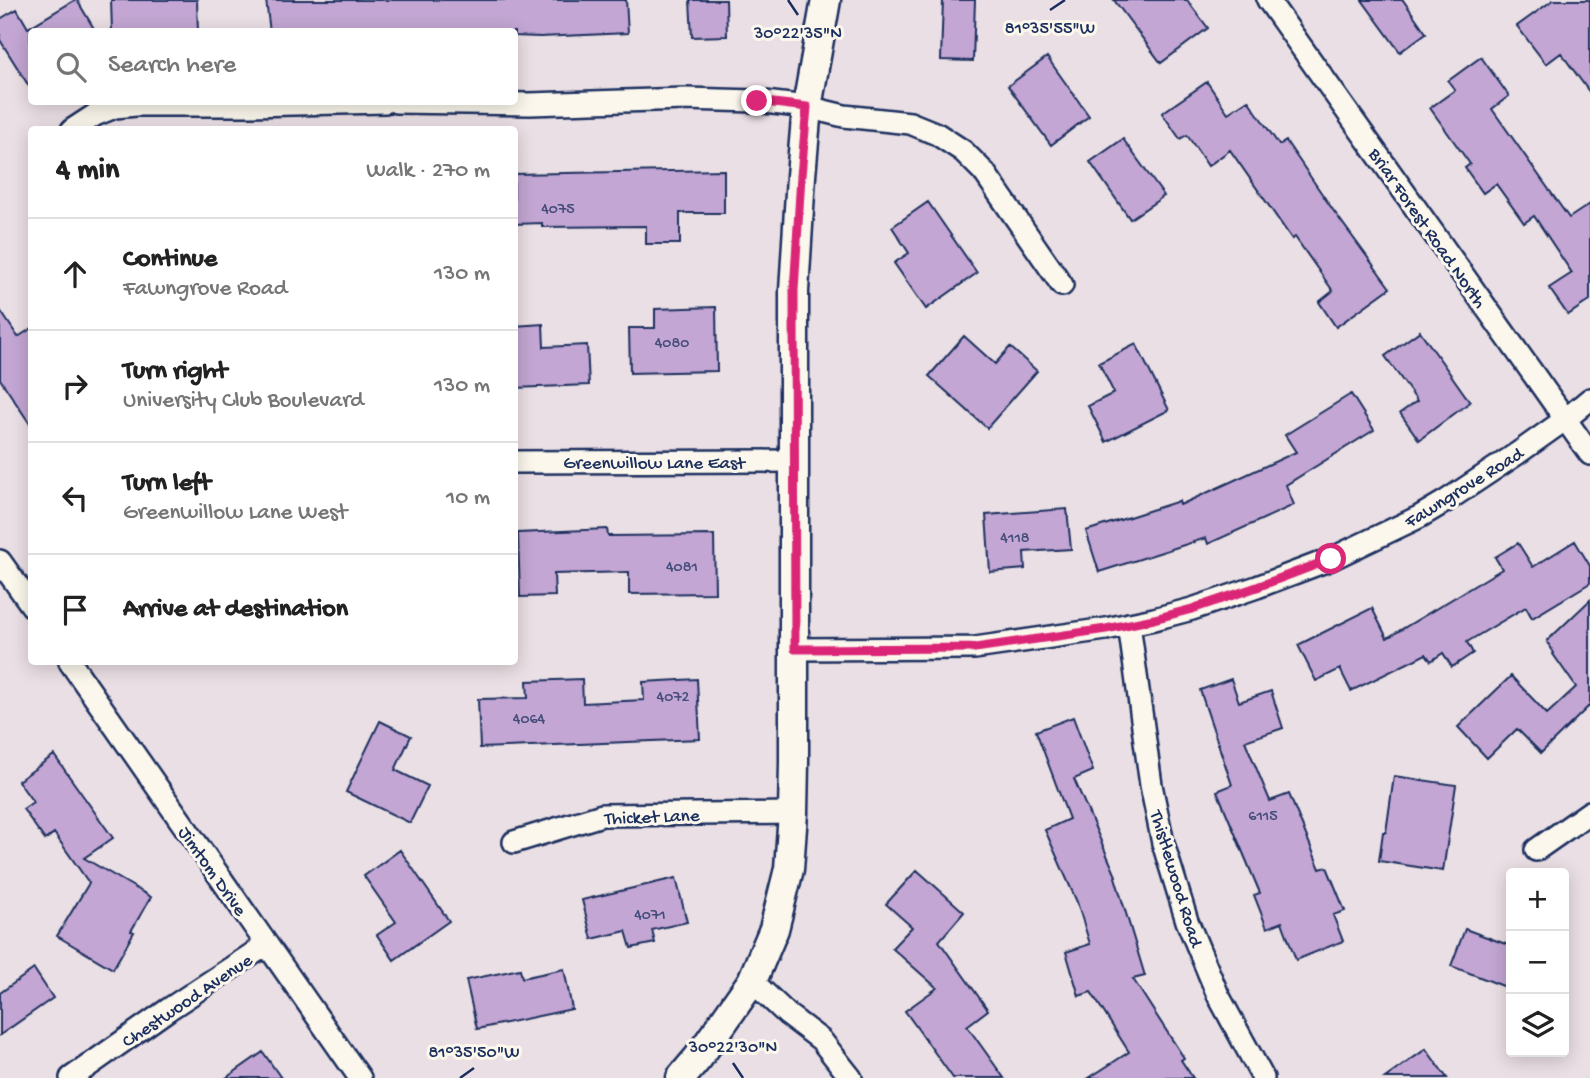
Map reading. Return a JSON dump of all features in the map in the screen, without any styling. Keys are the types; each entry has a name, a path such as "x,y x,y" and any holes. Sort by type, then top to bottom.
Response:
{"street":[{"path":"681,1078 752,981 774,929 789,869 793,813 795,649 794,291 807,107 826,0"},
{"name":"Briar Forest Road North","path":"1268,0 1590,454"},
{"path":"518,104 685,99 757,101 807,107 844,116 910,123 937,134 963,151 984,172 1062,285"},
{"path":"78,126 115,107 249,105"},
{"name":"Fawngrove Road","path":"795,649 975,648 1129,624 1192,609 1331,559 1419,517 1566,419 1590,399"},
{"name":"Greenwillow Lane East","path":"518,462 794,461"},
{"path":"0,561 28,600"},
{"name":"Thistlewood Road","path":"1129,624 1151,785 1167,856 1186,921 1218,995 1263,1078"},
{"name":"Jimtom Drive","path":"72,665 360,1078"},
{"path":"1536,849 1590,811"},
{"name":"Thicket Lane","path":"514,842 602,815 793,813"},
{"name":"Chestwood Avenue","path":"71,1078 266,944"},
{"path":"752,981 788,1015 821,1040 851,1078"}],"building":[{"path":"77,0 94,28 28,28"},
{"path":"111,0 197,0 198,28 112,28"},
{"path":"266,0 626,0 628,33 540,37 518,36 518,28 270,28"},
{"path":"690,0 726,0 727,36 692,37"},
{"path":"943,0 975,0 973,61 941,60"},
{"path":"1114,0 1187,0 1208,28 1161,63"},
{"path":"1362,0 1403,0 1426,33 1400,52"},
{"path":"1553,0 1590,0 1590,93 1561,53 1546,64 1517,26"},
{"path":"17,9 28,28 28,85 0,40 0,19"},
{"path":"1047,57 1089,116 1051,145 1008,86"},
{"path":"1481,57 1509,96 1492,109 1569,218 1590,204 1590,300 1568,315 1549,288 1572,273 1534,216 1524,223 1496,184 1483,193 1465,168 1470,164 1430,108 1455,90 1448,81"},
{"path":"1207,82 1228,113 1248,100 1279,145 1286,141 1390,288 1336,327 1319,302 1333,291 1295,237 1292,239 1230,150 1208,166 1187,135 1180,139 1162,113"},
{"path":"1123,139 1164,196 1130,219 1090,162"},
{"path":"724,170 724,213 680,213 680,244 646,244 646,226 542,227 542,223 518,224 518,174"},
{"path":"928,202 977,273 926,309 894,263 909,253 892,227"},
{"path":"716,307 717,371 630,373 629,328 655,328 655,309"},
{"path":"0,310 18,337 28,331 28,421 0,379"},
{"path":"543,324 544,347 587,345 589,385 518,388 518,326"},
{"path":"1420,331 1470,402 1419,440 1400,413 1417,401 1385,356"},
{"path":"964,336 995,364 1010,347 1037,371 987,428 929,376"},
{"path":"1136,344 1169,410 1106,442 1088,406 1114,393 1099,363"},
{"path":"1351,394 1374,430 1286,485 1294,505 1208,544 1206,538 1099,572 1086,531 1179,501 1180,505 1296,452 1285,435"},
{"path":"1067,509 1071,549 1024,552 1025,569 990,572 986,515"},
{"path":"607,529 608,536 714,535 715,593 629,594 629,572 554,574 555,596 520,597 518,533"},
{"path":"1575,541 1590,566 1590,583 1532,618 1526,607 1467,642 1473,653 1452,667 1443,653 1431,661 1426,654 1351,691 1340,669 1316,681 1298,645 1372,608 1387,638 1502,569 1495,557 1518,543 1533,567"},
{"path":"1590,600 1590,708 1589,706 1541,753 1517,729 1487,758 1458,727 1511,676 1547,714 1576,687 1547,641"},
{"path":"582,679 583,703 644,700 643,682 697,679 700,739 480,748 478,699 528,698 527,681"},
{"path":"1231,679 1239,702 1271,691 1283,728 1245,741 1270,801 1289,794 1320,869 1327,867 1345,911 1333,915 1343,941 1296,960 1282,922 1267,928 1254,895 1260,893 1217,791 1232,785 1200,690"},
{"path":"1073,717 1093,771 1074,779 1116,876 1145,976 1133,979 1184,1058 1181,1060 1193,1078 1089,1078 1129,1052 1091,992 1079,996 1066,952 1090,944 1077,902 1045,830 1069,819 1036,731"},
{"path":"380,721 411,736 395,770 428,786 410,823 346,792"},
{"path":"54,755 113,838 84,858 151,897 113,969 57,936 89,883 54,833 45,840 23,809 33,802 18,781"},
{"path":"1394,776 1456,785 1443,871 1379,861"},
{"path":"400,850 449,921 394,960 377,935 396,922 364,876"},
{"path":"917,870 964,912 939,941 988,1010 967,1026 1004,1078 953,1078 905,1011 937,988 892,948 912,927 886,904"},
{"path":"676,878 687,922 652,930 655,943 631,948 626,931 592,939 582,900"},
{"path":"1465,929 1506,944 1506,987 1451,966"},
{"path":"34,969 53,998 0,1035 0,993"},
{"path":"520,969 522,978 564,969 572,1009 477,1029 466,980"},
{"path":"1426,1049 1447,1078 1385,1078"},
{"path":"263,1052 281,1078 226,1078"}],"route":[{"path":"757,101 807,107 794,291 795,649 975,648 1106,629 1192,609 1331,559"}]}
